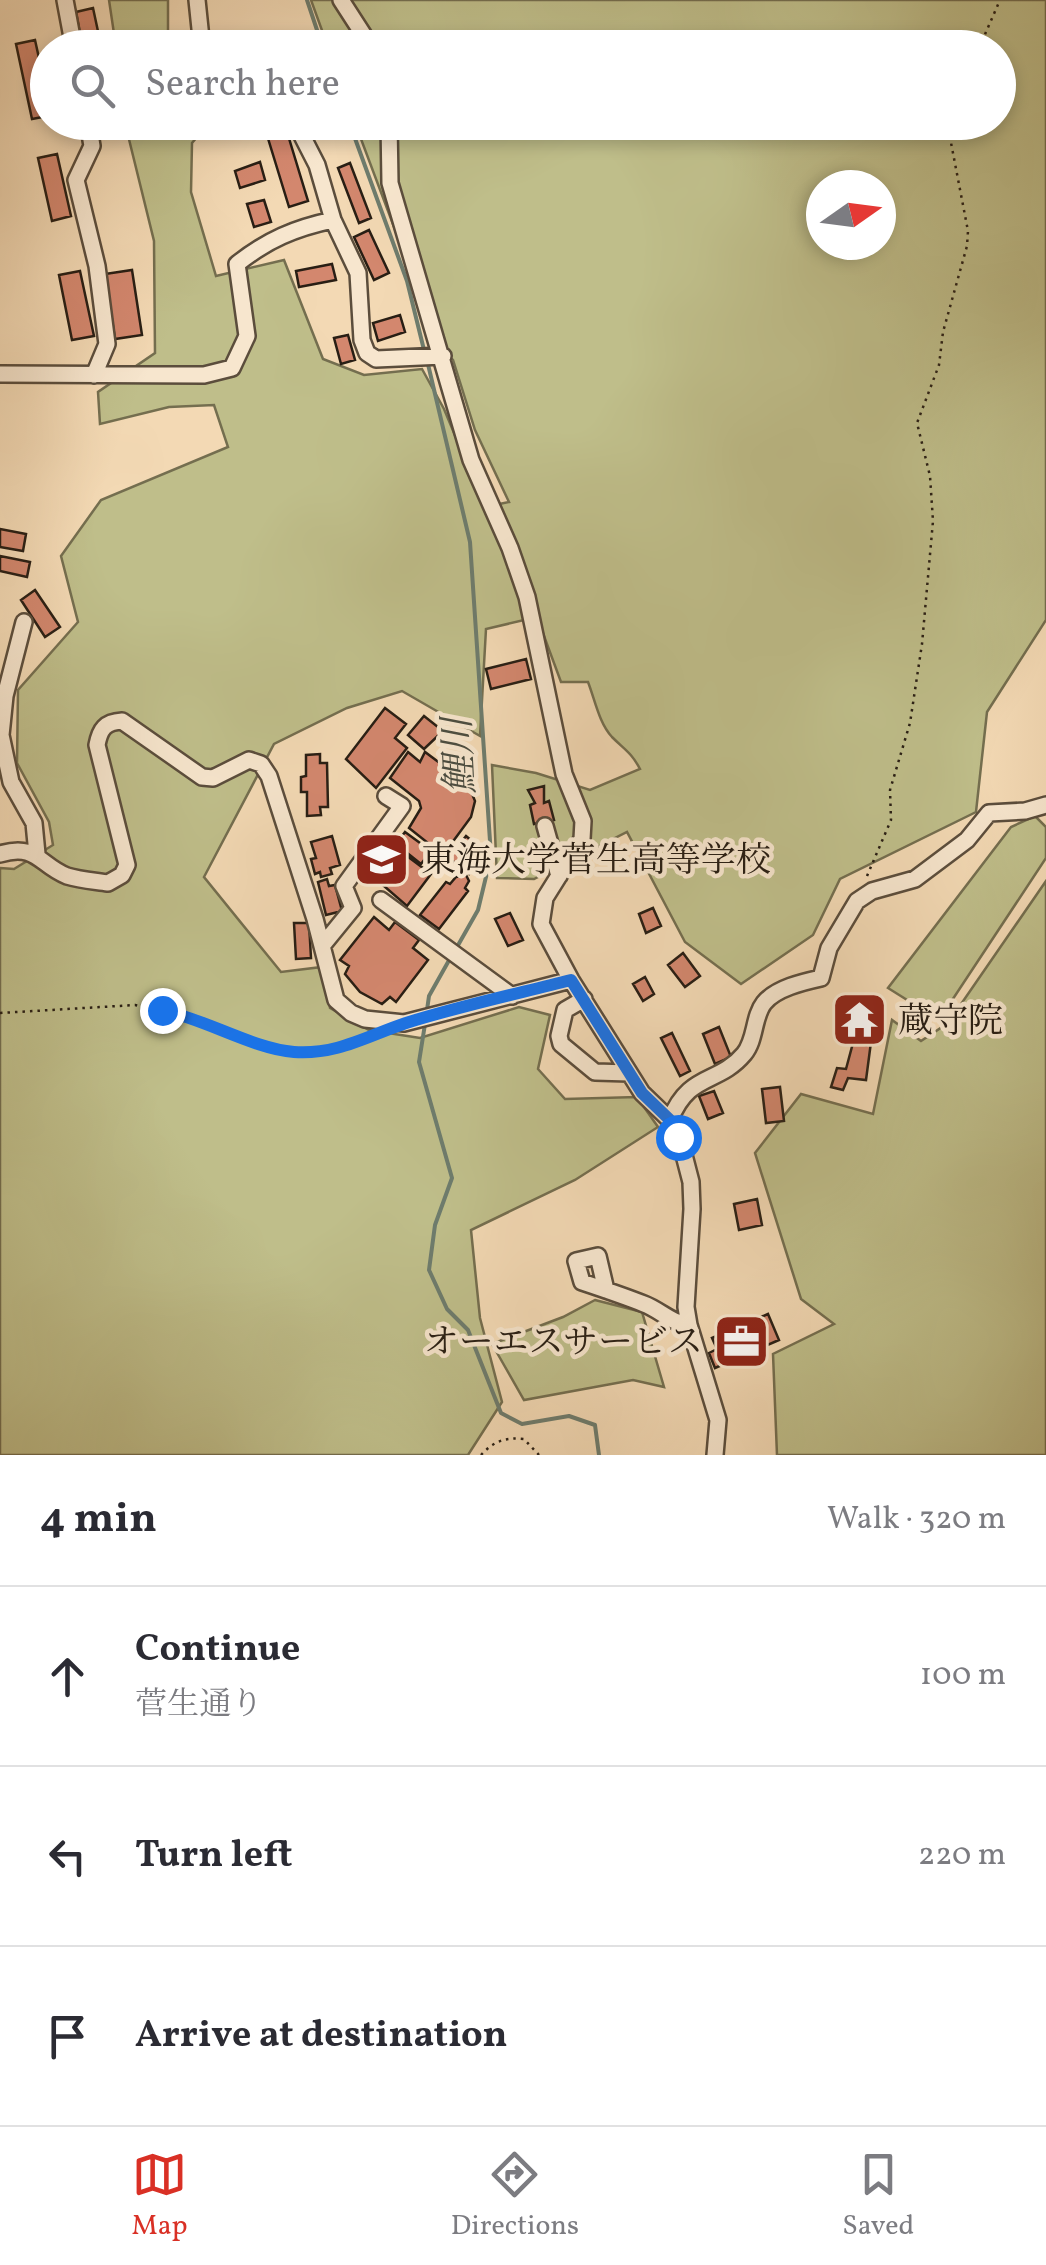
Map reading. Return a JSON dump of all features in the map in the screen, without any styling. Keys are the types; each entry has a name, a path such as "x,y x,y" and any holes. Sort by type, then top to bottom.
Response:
{"street":[{"path":"65,0 71,30"},
{"path":"197,0 200,30"},
{"path":"341,0 360,30"},
{"path":"91,140 92,146 76,180 96,266 106,344 94,375"},
{"path":"304,140 333,220 358,273 362,340 367,353 376,359 439,356"},
{"path":"389,140 390,183 439,356 476,473 527,597 564,774 583,821 582,839 545,898 540,924 642,1093 670,1120 691,1182 688,1325 718,1420 715,1455"},
{"path":"0,374 204,375 232,368 247,336 237,264 296,228 333,220"},
{"path":"24,622 5,696 1,735 11,782 34,823 37,854"},
{"path":"0,854 15,850 37,854 65,876 108,884 122,875 127,865 97,744 100,731 110,722 122,721 202,777 213,778 249,760 261,764 269,776 336,1000 351,1013 407,1023 571,980"},
{"path":"322,946 353,908 344,886 402,806 386,796"},
{"path":"670,1120 690,1087 744,1054 764,1003 796,984 821,978 829,948 857,901 872,891 915,879 967,840 988,813 1026,811 1046,805"},
{"path":"545,826 560,876"},
{"path":"381,900 512,996"},
{"path":"584,999 565,1010 561,1044 596,1072 629,1073"},
{"path":"606,1290 648,1305 678,1324 688,1325"}],"path":[{"path":"987,30 1000,0"},
{"path":"857,901 891,820 890,790 910,724 922,644 933,521 930,476 917,423 939,364 968,231 950,140"},
{"path":"0,1013 135,1005 188,1016 258,1042 302,1052 342,1049 407,1023"},
{"path":"481,1455 498,1440 512,1438 524,1439 538,1454"}],"shaded area":[{"path":"109,0 168,0 168,30 113,30"},
{"path":"311,0 1046,0 1046,620 987,712 976,812 840,879 813,935 741,984 685,942 627,832 534,879 497,878 492,765 536,773 590,790 640,769 608,731 588,682 561,682 537,617 486,629 480,736 402,691 347,708 274,744 204,877 281,972 322,967 330,1008 369,1030 420,1038 519,1007 550,1015 538,1069 565,1099 637,1097 658,1127 575,1180 471,1230 480,1318 502,1402 468,1455 0,1455 0,868 14,869 53,845 49,822 17,763 18,690 78,622 61,556 101,500 228,447 214,405 169,407 100,424 98,392 155,353 154,241 129,140 195,140 191,192 216,276 284,260 323,359 364,375 422,369 444,409 485,507 509,502 475,430 453,360 439,347 361,140 1016,140 1016,30 322,30"},
{"path":"1035,816 1046,827 1046,858 939,1020 888,988 1011,827"},
{"path":"1046,881 1046,1455 777,1455 773,1354 834,1324 801,1299 755,1153 801,1094 873,1114 892,1020 921,1041 948,1023"},
{"path":"595,1300 642,1312 664,1387 633,1380 524,1400 492,1344 563,1317"}],"building":[{"path":"93,8 98,30 79,30 76,12"},
{"path":"30,41 30,110 16,44"},
{"path":"269,140 289,140 308,201 289,207"},
{"path":"57,154 71,216 52,221 38,158"},
{"path":"260,162 265,180 240,188 235,171"},
{"path":"350,163 371,218 359,223 338,168"},
{"path":"264,200 271,222 254,227 247,204"},
{"path":"369,230 389,273 374,280 354,237"},
{"path":"332,264 336,280 299,287 296,271"},
{"path":"132,270 142,335 115,339 105,274"},
{"path":"80,271 94,336 72,340 59,275"},
{"path":"400,315 405,332 378,341 373,323"},
{"path":"348,335 355,360 341,364 334,338"},
{"path":"0,529 26,534 23,551 0,547"},
{"path":"0,556 30,562 27,577 0,571"},
{"path":"35,590 60,627 45,637 21,600"},
{"path":"526,659 531,679 491,689 486,669"},
{"path":"385,708 406,724 395,738 407,748 376,788 346,759"},
{"path":"424,716 443,731 424,749 408,735"},
{"path":"408,752 420,762 425,752 468,784 475,801 471,817 443,855 409,828 421,808 419,801 390,778"},
{"path":"320,754 320,763 327,763 328,807 320,807 321,815 307,816 307,792 301,792 301,777 306,776 306,755"},
{"path":"544,786 544,803 549,801 554,820 534,824 530,805 535,803 528,790"},
{"path":"405,832 431,851 421,864 396,844"},
{"path":"332,836 340,865 330,868 332,874 321,877 320,872 315,874 311,842"},
{"path":"466,836 484,851 469,874 449,858"},
{"path":"391,844 431,874 407,906 369,873"},
{"path":"466,875 468,891 439,929 420,915 446,882 450,884 456,877"},
{"path":"327,879 329,886 335,885 342,911 326,915 318,882"},
{"path":"653,908 661,926 646,933 639,914"},
{"path":"510,913 523,940 508,946 495,919"},
{"path":"374,917 389,930 395,922 419,940 413,948 428,960 396,1002 390,997 382,1004 360,992 345,974 349,966 340,960"},
{"path":"294,923 309,923 311,958 296,959"},
{"path":"683,953 700,976 685,987 668,965"},
{"path":"645,977 654,994 643,1001 633,984"},
{"path":"844,1001 876,1004 866,1080 848,1078 843,1090 831,1087 837,1068 846,1069 853,1043 866,1045 866,1038 843,1037"},
{"path":"719,1027 731,1057 715,1064 703,1034"},
{"path":"672,1033 690,1071 680,1076 661,1038"},
{"path":"780,1087 784,1121 766,1123 762,1089"},
{"path":"714,1091 723,1113 708,1119 699,1096"},
{"path":"757,1199 762,1225 739,1230 734,1204"},
{"path":"768,1314 779,1340 715,1368 709,1353 717,1349 712,1338"}],"waterway":[{"name":"鯉川","path":"307,0 317,30"},
{"name":"鯉川","path":"356,140 407,281 424,350"},
{"name":"鯉川","path":"427,360 470,542 491,856 478,910 457,947"},
{"name":"鯉川","path":"427,1010 429,996 452,955"},
{"name":"鯉川","path":"425,1024 419,1062 452,1178 435,1225 429,1270 447,1309 468,1330 501,1413 522,1424 569,1416 595,1425 599,1455"}],"place":[{"name":"東海大学菅生高等学校","path":"382,859"},
{"name":"蔵守院","path":"859,1020"},
{"name":"オーエスサービス","path":"742,1341"}],"route":[{"path":"162,1010 289,1052 314,1052 342,1049 404,1024 571,980 642,1093 670,1120 678,1137"}]}
